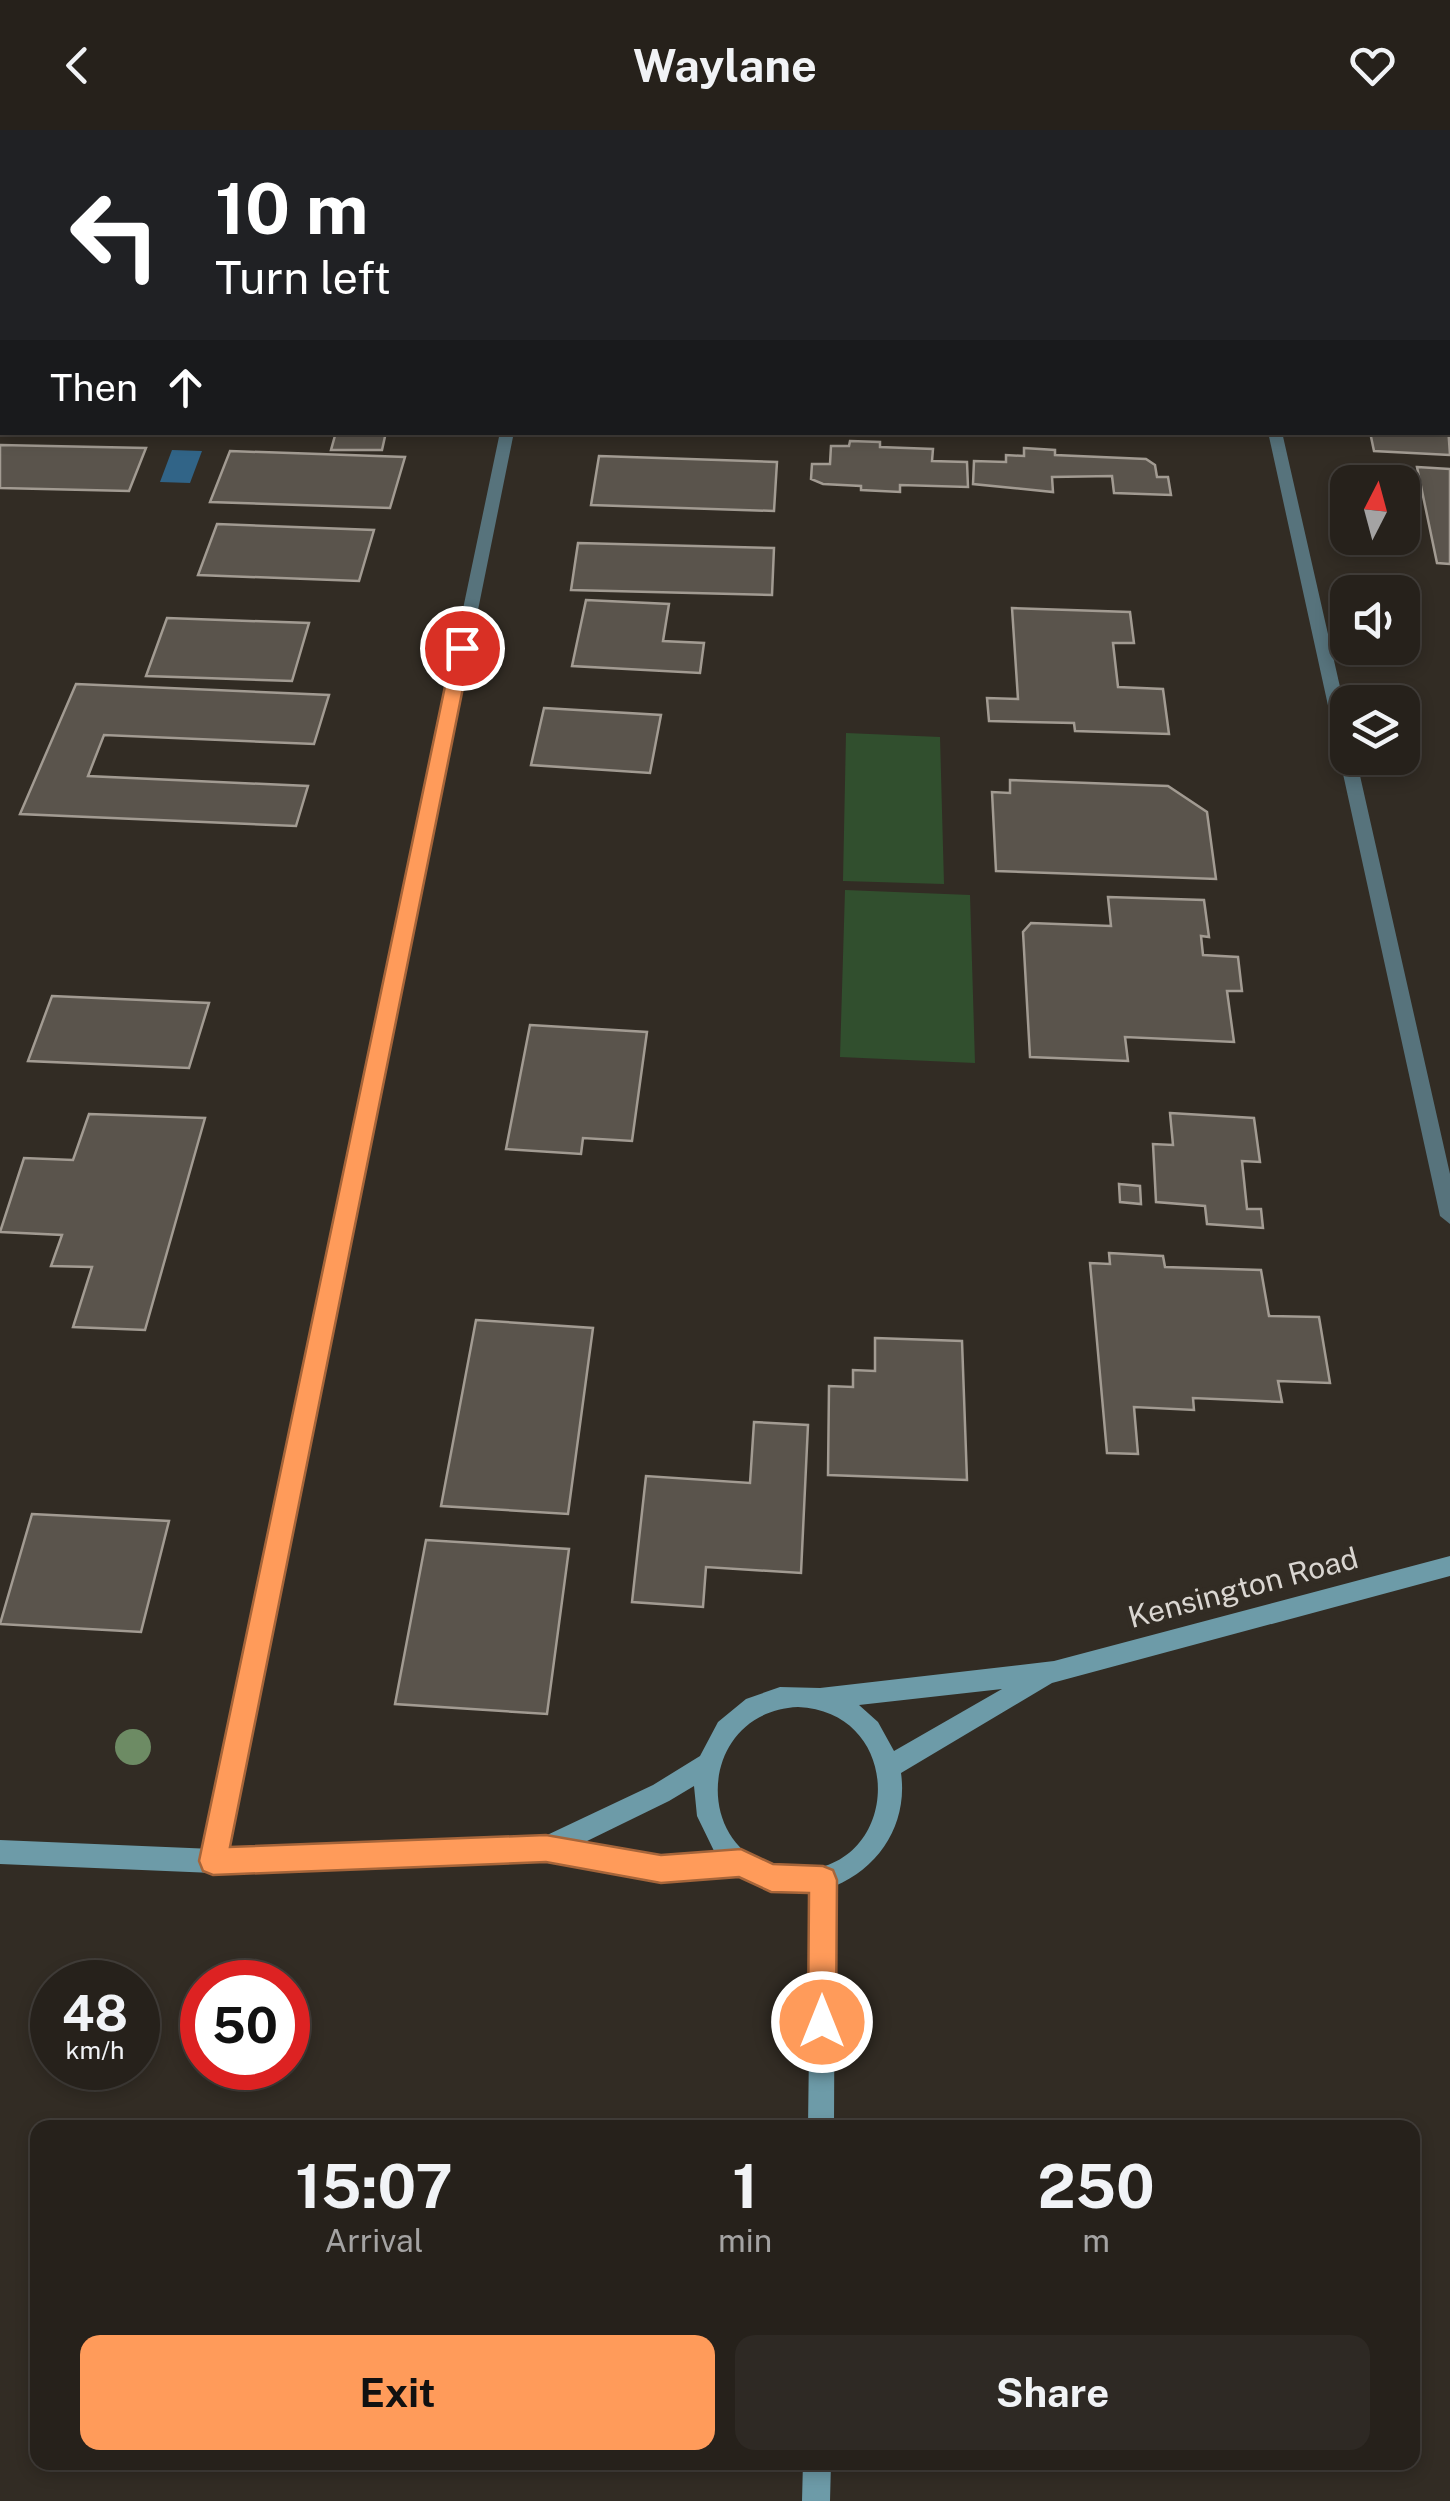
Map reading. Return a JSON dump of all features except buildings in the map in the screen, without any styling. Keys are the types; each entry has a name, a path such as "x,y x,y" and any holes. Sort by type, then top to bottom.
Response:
{"main road":[{"name":"Kensington Road","path":"818,1699 1054,1672 1450,1566"},
{"name":"Kensington Road","path":"887,1768 1054,1672"},
{"path":"785,1697 818,1699 848,1711 873,1732 893,1781 892,1814 878,1843 854,1866 823,1880 771,1878 741,1863 718,1837 703,1781 707,1764 710,1751 728,1724 754,1706 785,1697"},
{"path":"546,1848 661,1794 707,1764"},
{"path":"0,1852 213,1861 546,1848 661,1869 741,1863"},
{"path":"821,2120 823,1880"},
{"path":"816,2501 817,2470"}],"street":[{"path":"213,1861 505,435"},
{"path":"1276,435 1450,1216"}],"green space":[{"path":"846,733 940,737 944,884 843,881"},
{"path":"845,890 970,895 975,1063 840,1057"}],"water":[{"path":"172,450 202,451 190,483 160,482"}],"route":[{"path":"462,648 213,1861 546,1848 661,1869 741,1863 771,1878 823,1880 822,2022"}]}
